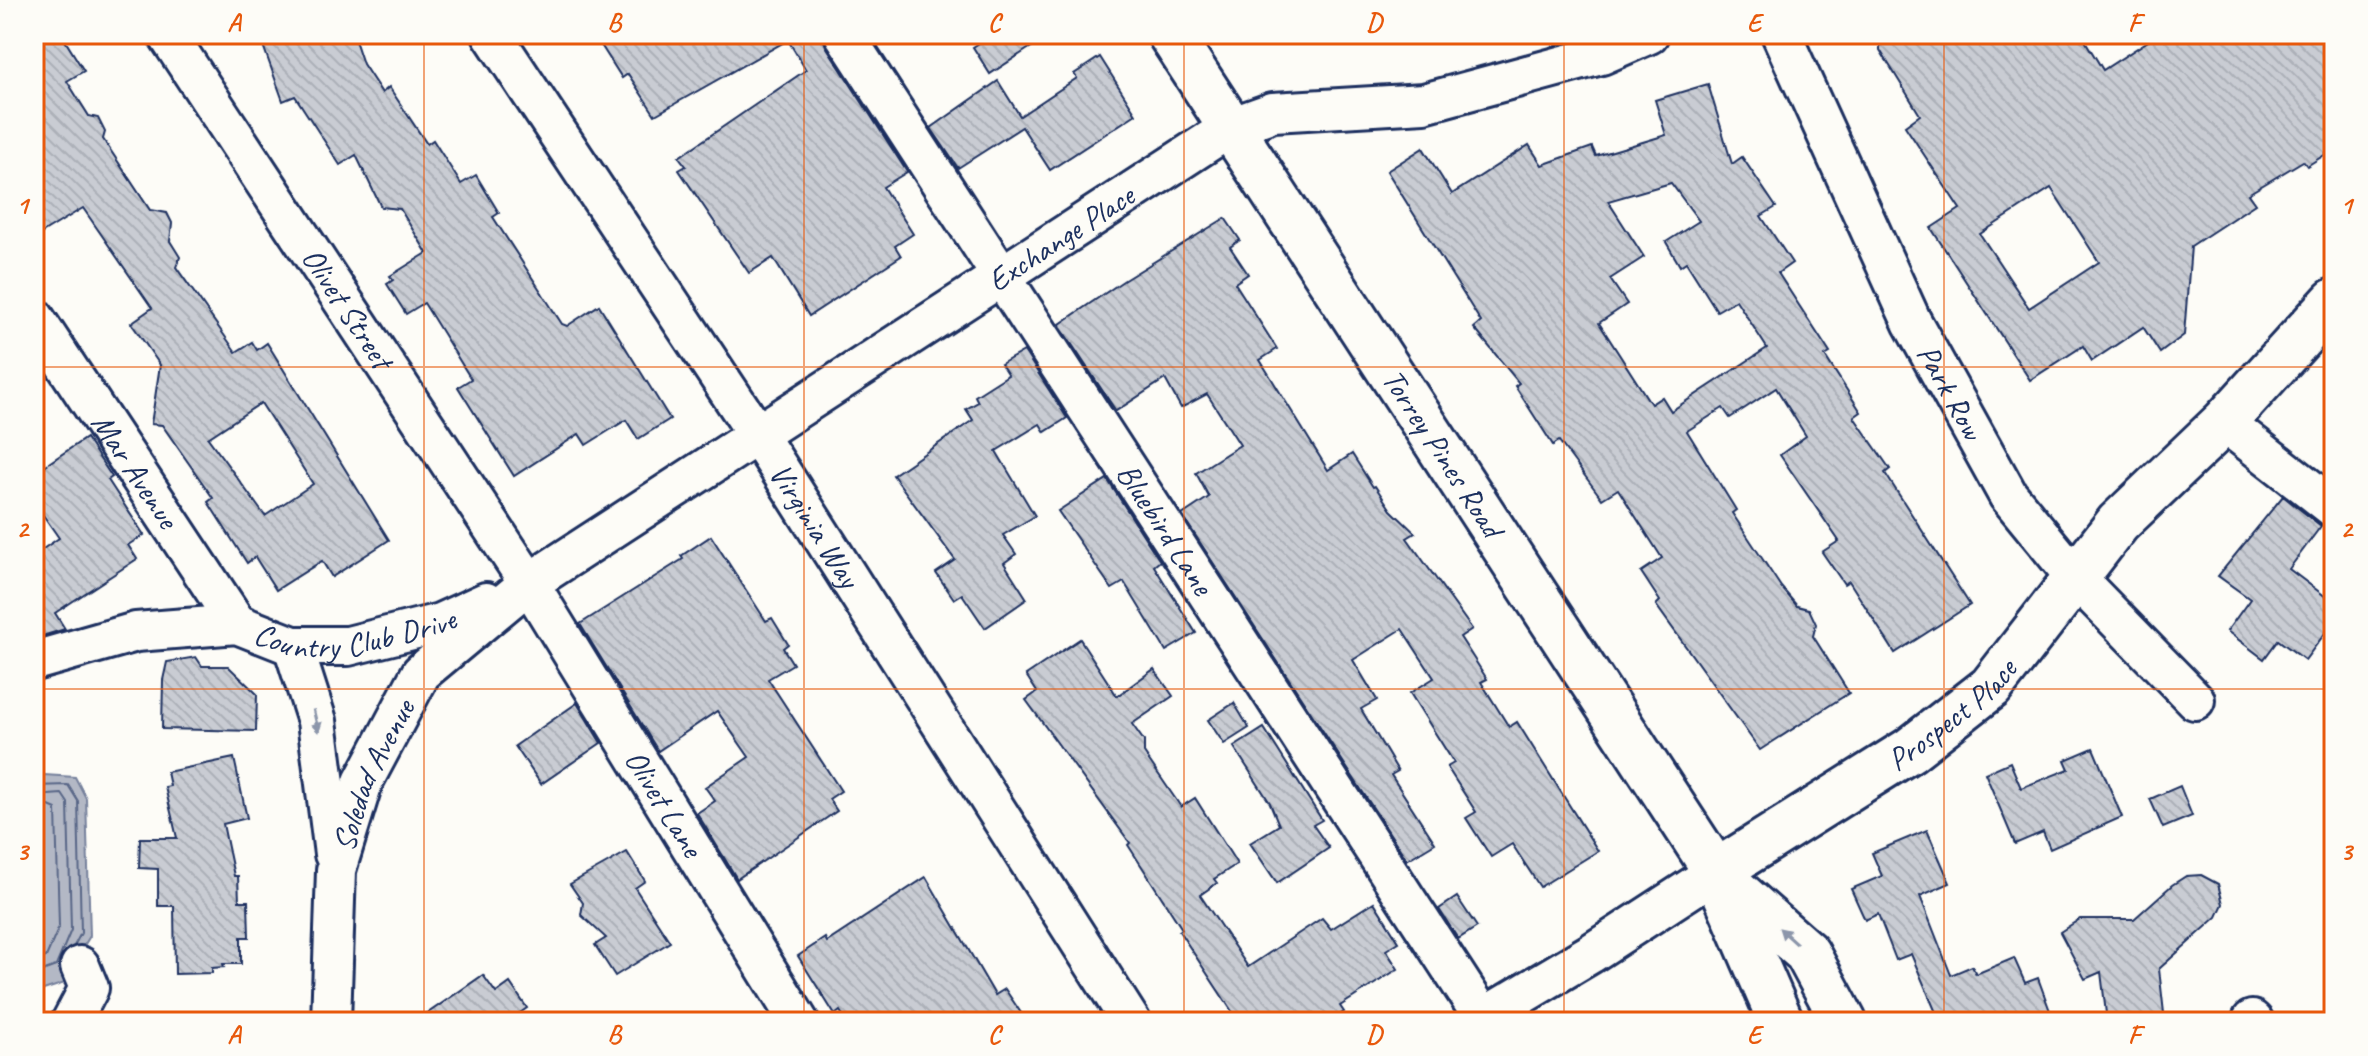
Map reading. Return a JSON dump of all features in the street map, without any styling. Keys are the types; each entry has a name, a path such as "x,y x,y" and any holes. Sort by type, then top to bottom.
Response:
{"main road":[{"name":"Torrey Pines Road","path":"1170,34 1716,872 1781,1022"},
{"name":"Prospect Place","path":"1716,872 1910,750 1991,687 2118,523 2224,422 2331,313"},
{"name":"Torrey Pines Road","path":"1716,872 1807,953 1844,1022"}],"street":[{"name":"Olivet Street","path":"167,34 529,583"},
{"name":"Virginia Way","path":"492,34 757,434 1131,1022"},
{"name":"Bluebird Lane","path":"844,34 1482,1020"},
{"name":"Exchange Place","path":"529,583 1231,127 1273,112 1424,103 1601,55 1649,34"},
{"name":"Park Row","path":"1781,34 1920,336 2008,495 2075,577 2195,700"},
{"name":"Mar Avenue","path":"34,317 237,624"},
{"path":"2224,422 2334,508"},
{"name":"Country Club Drive","path":"34,661 136,632 237,624 293,646 348,646 440,623 529,583"},
{"name":"Soledad Avenue","path":"331,1022 336,870 363,782 421,673 529,583"},
{"name":"Olivet Lane","path":"529,583 799,1022"},
{"path":"293,646 317,721 336,870"},
{"name":"Prospect Place","path":"1482,1020 1716,872"},
{"path":"71,1022 89,988 80,966"},
{"path":"333,977 347,1022"}],"water":[{"path":"44,775 75,777 86,798 90,936 77,957 71,981 34,993 34,779"}],"building":[{"path":"34,34 61,34 84,71 67,81 89,116 98,118 105,132 103,139 150,210 167,213 172,223 170,241 180,257 176,267 236,352 252,342 257,350 267,343 389,540 332,577 322,561 276,590 255,557 247,563 208,502 213,498 162,425 151,424 160,365 131,323 152,308 83,208 34,238","holes":["261,403 313,484 265,516 208,438"]},
{"path":"259,34 353,34 363,64 382,93 389,87 427,144 433,140 461,184 476,175 499,213 493,217 562,324 567,326 599,305 670,419 638,439 626,420 586,445 579,434 514,476 458,387 471,379 424,303 406,314 387,284 393,280 390,276 427,253 400,209 381,207 356,155 340,165 295,96 283,101"},
{"path":"594,34 822,34 826,46 907,172 883,187 913,234 895,246 901,256 809,316 773,258 749,273 679,170 686,166 679,157 806,70 788,40 655,115 628,74 622,78"},
{"path":"870,34 896,34 878,46"},
{"path":"993,34 1051,34 990,74 973,47"},
{"path":"1880,34 2081,34 2103,70 2159,34 2334,34 2334,149 2307,166 2303,161 2248,194 2255,204 2191,246 2184,335 2160,353 2143,327 2092,361 2083,346 2030,380 1931,228 1960,209 1905,126 1920,115 1880,50","holes":["2051,188 2099,262 2029,308 1980,234"]},
{"path":"1100,57 1136,114 1050,170 1022,127 958,168 931,128 998,81 1020,116 1077,78 1074,74"},
{"path":"1708,84 1732,164 1742,157 1776,207 1761,216 1792,263 1778,273 1830,353 1825,356 1861,412 1854,417 1890,469 1885,473 1970,605 1895,653 1849,581 1844,584 1822,552 1839,541 1780,455 1806,436 1776,388 1730,418 1723,408 1687,431 1736,510 1732,513 1781,587 1797,606 1809,609 1816,624 1813,636 1849,693 1760,750 1656,605 1660,601 1641,572 1662,558 1618,489 1602,499 1559,441 1553,445 1515,386 1519,383 1474,328 1481,322 1387,171 1423,148 1452,194 1529,145 1542,165 1592,147 1596,156 1666,135 1655,100","holes":["1671,183 1699,221 1666,242 1680,266 1686,262 1717,311 1736,300 1767,348 1671,411 1662,397 1651,404 1599,323 1627,304 1610,279 1644,257 1608,201"]},
{"path":"1225,218 1240,240 1230,247 1248,274 1235,283 1277,349 1260,360 1328,470 1352,454 1391,510 1415,533 1407,538 1472,629 1460,637 1487,679 1481,682 1509,727 1517,722 1598,851 1540,887 1512,844 1491,857 1466,818 1476,812 1447,767 1454,763 1410,693 1434,678 1402,629 1353,660 1377,700 1361,709 1398,771 1391,775 1435,843 1407,860 1182,515 1209,497 1196,473 1240,445 1207,394 1181,408 1165,379 1116,411 1061,328 1060,324 1123,281"},
{"path":"1024,351 1067,418 1045,432 1040,424 996,451 1035,516 1003,535 1016,554 1004,563 1027,599 985,628 962,594 954,599 936,573 955,560 893,475 973,420 966,409 978,402 975,396 1008,375 1001,364"},
{"path":"86,438 112,477 108,480 144,535 128,545 137,559 55,613 65,629 39,637 34,628 34,555 59,538 34,502 34,473"},
{"path":"1107,479 1160,561 1154,566 1196,633 1166,651 1124,582 1112,589 1058,511"},
{"path":"2283,496 2321,526 2289,569 2334,603 2334,621 2305,660 2278,640 2264,659 2227,631 2250,599 2218,576"},
{"path":"711,536 766,621 772,618 788,644 783,648 793,664 768,679 841,791 829,799 837,811 737,879 697,813 715,801 705,787 749,757 717,711 658,751 580,624 683,559 681,556"},
{"path":"1080,639 1117,696 1154,669 1173,696 1132,724 1144,741 1144,753 1181,807 1195,798 1237,864 1214,879 1217,883 1200,895 1248,967 1322,918 1331,929 1374,902 1399,942 1386,950 1398,969 1340,1006 1344,1012 1328,1022 1239,1022 1179,931 1182,929 1128,845 1130,843 1026,700 1037,692 1026,675"},
{"path":"196,657 202,666 228,666 257,694 256,731 162,729 163,680 167,662"},
{"path":"577,703 601,743 541,784 515,746"},
{"path":"1234,703 1249,728 1224,744 1208,720"},
{"path":"1264,728 1322,820 1313,825 1329,848 1277,883 1250,843 1279,825 1270,803 1234,747"},
{"path":"2093,748 2122,817 2050,849 2043,832 2015,844 1985,773 2010,762 2021,788 2069,769 2065,760"},
{"path":"234,758 247,818 223,824 234,876 238,876 239,901 248,901 249,937 241,937 241,964 223,964 224,967 212,968 212,973 175,974 174,906 158,906 158,869 139,868 140,838 177,838 165,787 170,786 167,772"},
{"path":"2180,786 2192,816 2163,828 2150,799"},
{"path":"1927,830 1950,883 1920,896 1951,975 1972,966 1976,974 2014,958 2025,983 2038,978 2054,1022 1940,1022 1911,954 1896,960 1878,914 1865,920 1851,889 1882,876 1872,853"},
{"path":"627,852 645,881 635,888 670,942 615,976 595,945 606,938 581,915 583,903 570,884"},
{"path":"2201,875 2218,884 2223,904 2217,917 2159,969 2165,1022 2107,1022 2101,972 2085,979 2060,932 2080,919 2134,919 2172,885 2186,876"},
{"path":"926,877 995,995 1005,989 1027,1022 847,1022 840,1011 835,1015 798,956 825,938 827,942"},
{"path":"1457,897 1477,927 1458,939 1439,909"},
{"path":"483,975 496,993 510,983 527,1008 513,1018 516,1022 415,1022"}]}
